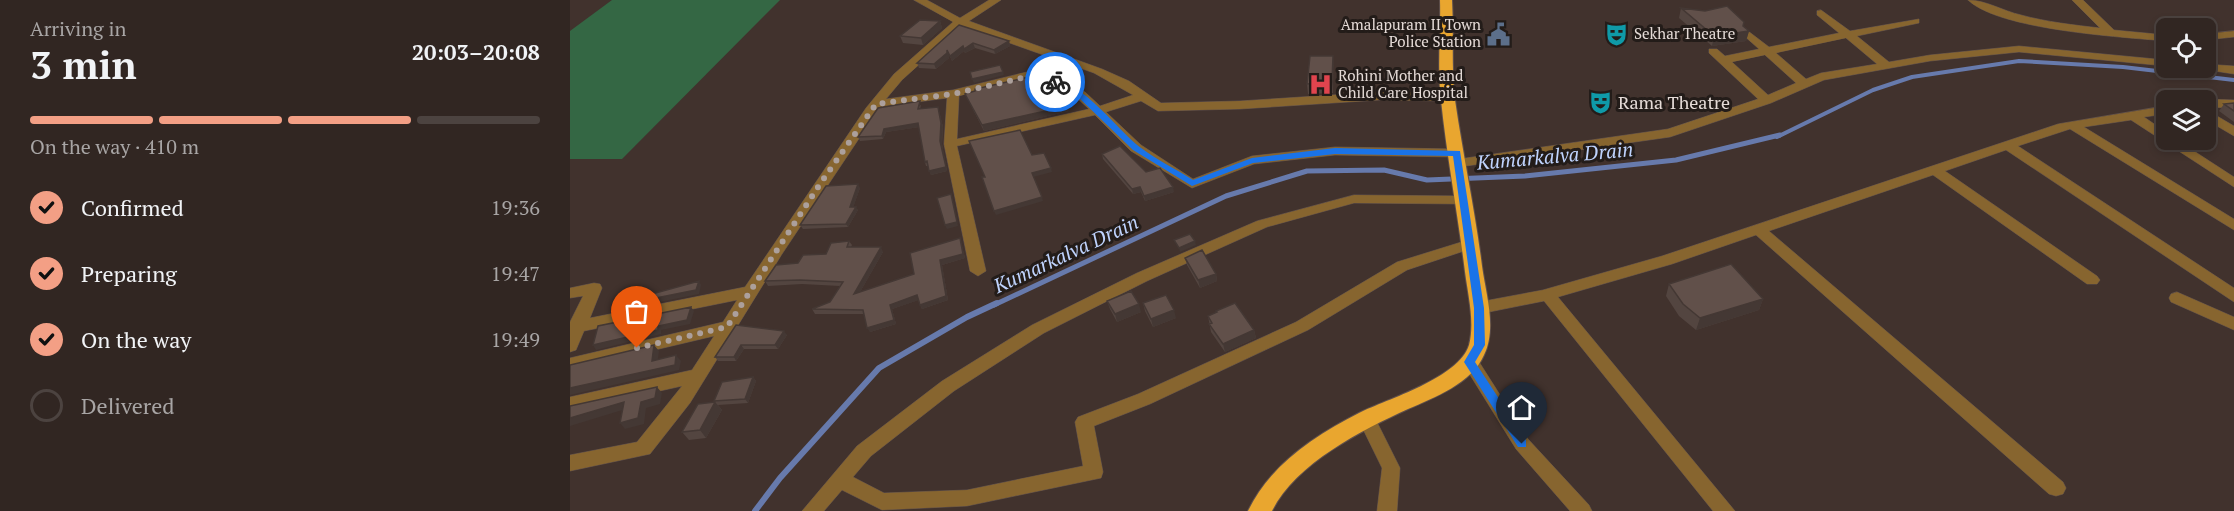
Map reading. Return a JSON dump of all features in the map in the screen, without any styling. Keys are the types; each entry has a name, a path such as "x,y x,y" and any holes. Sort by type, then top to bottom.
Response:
{"highway":[{"path":"1260,511 1285,476 1327,442 1367,419 1449,379 1470,362 1479,345 1479,308 1471,244 1448,97 1446,0"}],"street":[{"path":"919,0 960,22 1098,71 1125,84 1158,107 1176,108 1379,96 1448,97"},
{"path":"570,463 643,449 684,398 820,184 876,104 898,77 960,22 996,0"},
{"path":"1973,0 1992,12 2019,18 2111,33 2156,37"},
{"path":"2077,0 2111,33"},
{"path":"1821,13 1886,65"},
{"path":"1723,60 1915,21"},
{"path":"1748,34 1804,84"},
{"path":"2216,36 2234,34"},
{"path":"812,511 864,451 948,386 1038,329 1142,277 1262,224 1461,174 1670,133 1767,100 1821,77 1886,65 2019,49 2156,62"},
{"path":"1713,51 1767,100"},
{"path":"2216,68 2234,70"},
{"path":"876,104 953,94 1039,74 1081,95 1136,148 1192,184 1252,160 1335,151 1461,174"},
{"path":"953,94 950,144 978,271"},
{"path":"950,144 1097,111 1141,97"},
{"path":"2216,103 2234,104"},
{"path":"1479,308 1548,295 1667,260 2072,125 2156,112"},
{"path":"2134,116 2156,131"},
{"path":"2216,120 2234,132"},
{"path":"2072,125 2234,225"},
{"path":"2007,145 2234,296"},
{"path":"2184,150 2234,183"},
{"path":"1935,170 2092,280"},
{"path":"1759,230 2056,488"},
{"path":"840,479 882,502 967,498 1095,472 1084,423 1144,399 1302,326 1402,266 1471,244"},
{"path":"570,293 594,288 574,327 570,346"},
{"path":"574,327 750,292"},
{"path":"1548,295 1725,511"},
{"path":"2177,298 2234,324"},
{"path":"570,364 727,327"},
{"path":"1470,362 1522,444 1581,511"},
{"path":"570,404 697,376"},
{"path":"1367,419 1391,468 1387,511"}],"green space":[{"path":"612,0 780,0 622,159 570,159 570,31"}],"building":[{"path":"1727,6 1744,22 1743,26 1749,31 1714,36 1681,8 1705,11"},
{"path":"920,20 940,21 921,38 900,36"},
{"path":"959,25 1009,41 994,50 973,43 964,49 963,46 950,56 947,50 947,53 934,64 917,63"},
{"path":"1310,56 1333,56 1332,82 1307,84"},
{"path":"1000,65 1003,72 972,79 970,72"},
{"path":"1038,75 1044,82 1049,81 1056,85 1068,106 982,125 965,94 975,89"},
{"path":"920,101 918,109 938,107 941,123 940,141 946,167 929,171 927,161 925,162 918,123 884,129 882,136 858,137 878,108"},
{"path":"2234,103 2234,111 2224,104"},
{"path":"1020,130 1032,155 1044,153 1051,168 1032,173 1042,197 994,211 982,177 985,177 969,141"},
{"path":"1120,146 1146,172 1160,168 1173,187 1144,196 1140,187 1132,189 1102,154"},
{"path":"858,184 850,207 856,207 846,224 800,225 826,186"},
{"path":"951,194 957,222 945,225 937,198"},
{"path":"1190,234 1195,241 1179,248 1174,240"},
{"path":"960,238 963,254 940,260 946,296 920,305 917,295 890,305 894,320 867,328 863,310 812,309 830,302 843,282 765,281 776,265 798,263 803,255 826,254 831,243 849,241 847,247 881,247 854,294 914,274 910,253"},
{"path":"1202,250 1216,274 1198,280 1185,258"},
{"path":"1731,264 1763,299 1700,318 1683,304 1669,284"},
{"path":"699,281 696,290 641,301 641,297"},
{"path":"1131,291 1139,304 1115,314 1107,301"},
{"path":"1166,295 1174,310 1151,319 1143,303"},
{"path":"1235,303 1254,330 1223,344 1209,324 1212,323 1208,316"},
{"path":"691,307 687,320 658,326 658,330 593,345 598,326"},
{"path":"736,325 784,331 775,345 741,345 734,357 715,357"},
{"path":"654,345 652,361 676,355 675,365 570,388 570,365"},
{"path":"753,377 745,399 714,401 722,382"},
{"path":"657,387 655,398 641,402 638,418 620,423 624,402 570,418 570,406"},
{"path":"715,402 700,430 682,432 698,404"}],"waterway":[{"name":"Kumarkalva Drain","path":"1777,137 1873,90 1912,77 2019,61 2123,67 2234,80"},
{"name":"Kumarkalva Drain","path":"994,305 1226,196 1307,171 1384,170 1427,180 1525,176 1676,160 1780,135"},
{"name":"Kumarkalva Drain","path":"755,511 780,478 879,368 967,317 997,303"}],"way so far":[{"path":"637,348 727,327 820,184 876,104 953,94 1039,74 1055,82"}],"place":[{"name":"Amalapuram II Town Police Station","path":"1499,34"},
{"name":"Sekhar Theatre","path":"1616,34"},
{"name":"Rohini Mother and Child Care Hospital","path":"1320,85"},
{"name":"Rama Theatre","path":"1600,103"}],"route":[{"path":"1055,82 1081,95 1136,148 1192,184 1252,160 1335,151 1457,153 1479,308 1479,345 1470,362 1522,444"}]}
